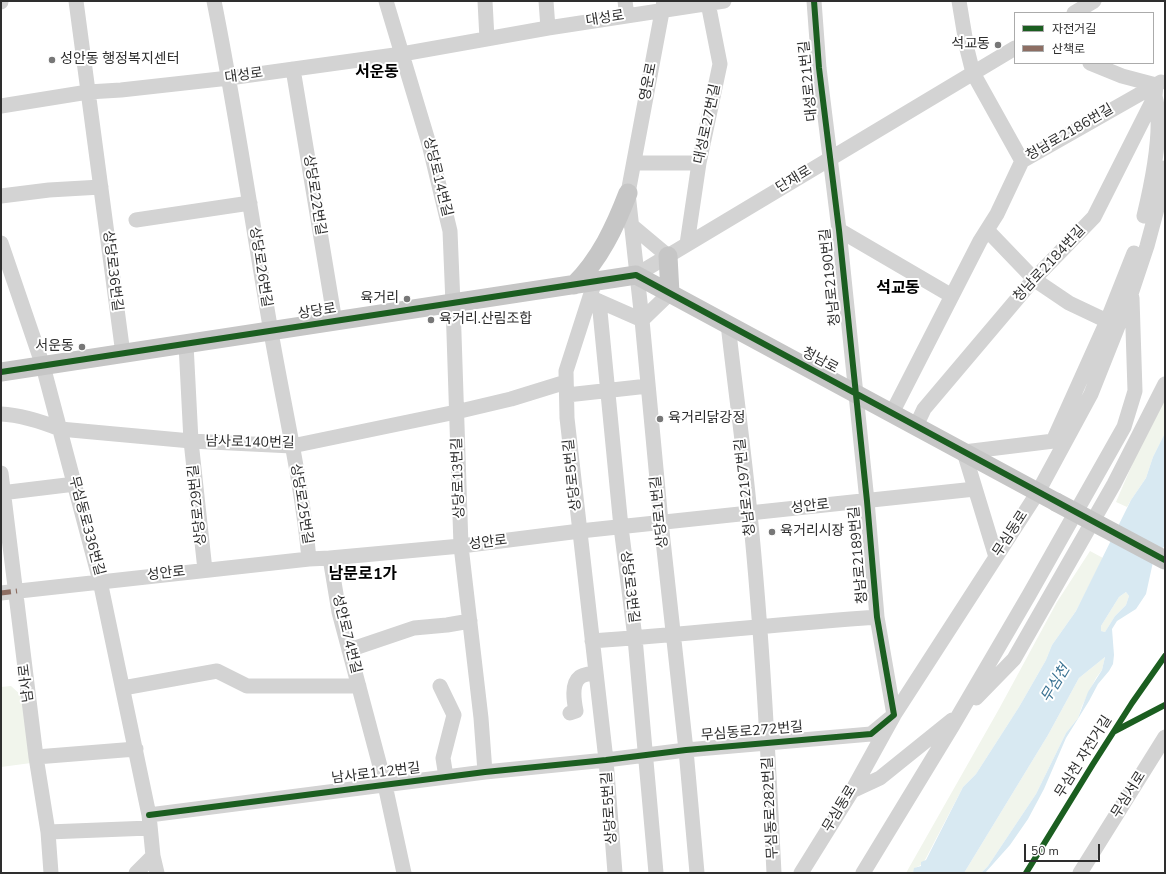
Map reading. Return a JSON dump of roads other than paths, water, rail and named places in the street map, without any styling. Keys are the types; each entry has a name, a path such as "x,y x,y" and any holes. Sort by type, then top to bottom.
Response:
{"main road":[{"path":"574,285 586,273 598,257 610,236 628,193"},
{"path":"668,256 670,293"},
{"name":"상당로","path":"1,372 574,285 594,293 636,275"},
{"name":"청남로","path":"636,275 1165,560"}],"street":[{"name":"상당로36번길","path":"76,1 123,354"},
{"name":"상당로26번길","path":"214,1 229,78 271,331"},
{"name":"상당로14번길","path":"386,1 429,144 450,231 453,304"},
{"path":"485,1 487,39"},
{"path":"546,1 548,28"},
{"path":"625,1 627,16"},
{"name":"대성로","path":"1,106 88,92 121,90 229,78 402,54 548,28 627,16 663,6 708,4 724,1"},
{"name":"대성로21번길","path":"814,1 819,68 830,159"},
{"path":"959,1 967,49 973,73 1022,161"},
{"path":"1076,12 1094,1"},
{"name":"대성로27번길","path":"687,244 699,163 720,64 708,4"},
{"name":"영운로","path":"636,275 628,193 663,6"},
{"name":"단재로","path":"636,275 1014,49"},
{"path":"1092,64 1122,76 1159,87"},
{"name":"상당로22번길","path":"293,69 335,322"},
{"name":"청남로2186번길","path":"892,413 952,296 997,214 1022,161 1159,87"},
{"name":"청남로2184번길","path":"916,426 924,410 1034,279 1094,217 1159,87"},
{"name":"무심동로","path":"801,873 852,791 894,715 1038,492 1133,258 1151,189 1158,119 1159,87"},
{"name":"청남로2190번길","path":"830,159 839,230 855,393"},
{"path":"634,163 699,163"},
{"name":"무심동로","path":"1059,440 1091,394 1132,291 1147,246 1161,194 1165,168"},
{"path":"1,196 49,190 101,187"},
{"path":"136,220 250,203"},
{"path":"631,225 668,256"},
{"name":"청남로2190번길","path":"839,230 952,296"},
{"path":"987,230 1034,279 1069,303 1107,321"},
{"path":"1,243 43,366"},
{"name":"상당로1번길","path":"636,275 642,320 661,522 686,750 697,873"},
{"path":"863,873 1030,595 1124,427 1135,391 1132,291"},
{"path":"594,293 642,320 670,293"},
{"name":"상당로5번길","path":"594,293 566,371 567,418 606,760 615,873"},
{"name":"상당로3번길","path":"594,293 607,390 621,527 635,638 656,873"},
{"name":"상당로13번길","path":"453,304 461,546 480,718 484,772"},
{"name":"청남로2197번길","path":"728,324 750,513 768,742"},
{"name":"상당로25번길","path":"271,331 304,514 309,559"},
{"name":"상당로29번길","path":"186,344 190,442 205,570"},
{"name":"무심동로336번길","path":"43,366 100,581 136,749 149,821 156,873"},
{"path":"852,791 880,778 959,715 1014,660 1114,484 1165,384"},
{"name":"남사로140번길","path":"1,414 18,415 40,421 60,429 190,442 292,446 456,412 512,398 566,388 607,390 648,386"},
{"name":"청남로2189번길","path":"855,393 867,501 877,617 894,715"},
{"path":"996,557 974,489 964,452 1059,440"},
{"name":"남사로","path":"1,473 2,493 16,591 36,757 48,832 51,873"},
{"path":"2,493 74,484"},
{"name":"성안로","path":"1,593 309,559 461,546 661,522 974,489"},
{"name":"성안로74번길","path":"330,558 339,612 386,785 404,873"},
{"name":"청남로2189번길","path":"760,626 877,617"},
{"path":"349,650 414,628 470,621"},
{"path":"592,641 674,635 760,626"},
{"name":"성안로74번길","path":"123,688 217,672 247,686 359,686"},
{"path":"570,713 576,711 574,698 576,681 581,676 596,672"},
{"path":"440,686 454,716 443,758 446,777"},
{"name":"무심동로272번길","path":"606,760 686,750 871,734 894,715"},
{"name":"무심서로","path":"1080,873 1159,759 1165,737"},
{"name":"무심동로282번길","path":"768,742 774,873"},
{"path":"36,757 136,749"},
{"name":"남사로112번길","path":"48,832 149,821 386,785 484,772 606,760"},
{"path":"136,873 153,856"}],"water":[{"name":"무심천","path":"1165,433 1165,545 1153,562 1146,594 1136,609 1117,621 1112,629 1114,655 1113,664 1098,684 1089,701 1066,738 1044,789 1028,819 1010,845 985,873 981,873 988,866 1036,794 1066,733 1078,718 1088,692 1102,670 1105,657 1079,678 1048,735 964,873 913,873 914,868 921,866 921,862 926,860 963,787 976,774 1019,707 1046,660 1052,645 1076,611 1131,500 1146,478 1153,457","holes":["1126,592 1129,596 1126,605 1115,616 1105,632 1101,631 1101,626 1119,597"]}],"place":[{"name":"석교동","path":"998,45"},
{"name":"성안동 행정복지센터","path":"52,60"},
{"name":"육거리","path":"407,299"},
{"name":"육거리.산림조합","path":"431,320"},
{"name":"서운동","path":"82,347"},
{"name":"육거리닭강정","path":"660,419"},
{"name":"육거리시장","path":"772,532"}],"district":[{"name":"서운동","path":"377,73"},
{"name":"석교동","path":"898,289"},
{"name":"남문로1가","path":"363,575"}]}
